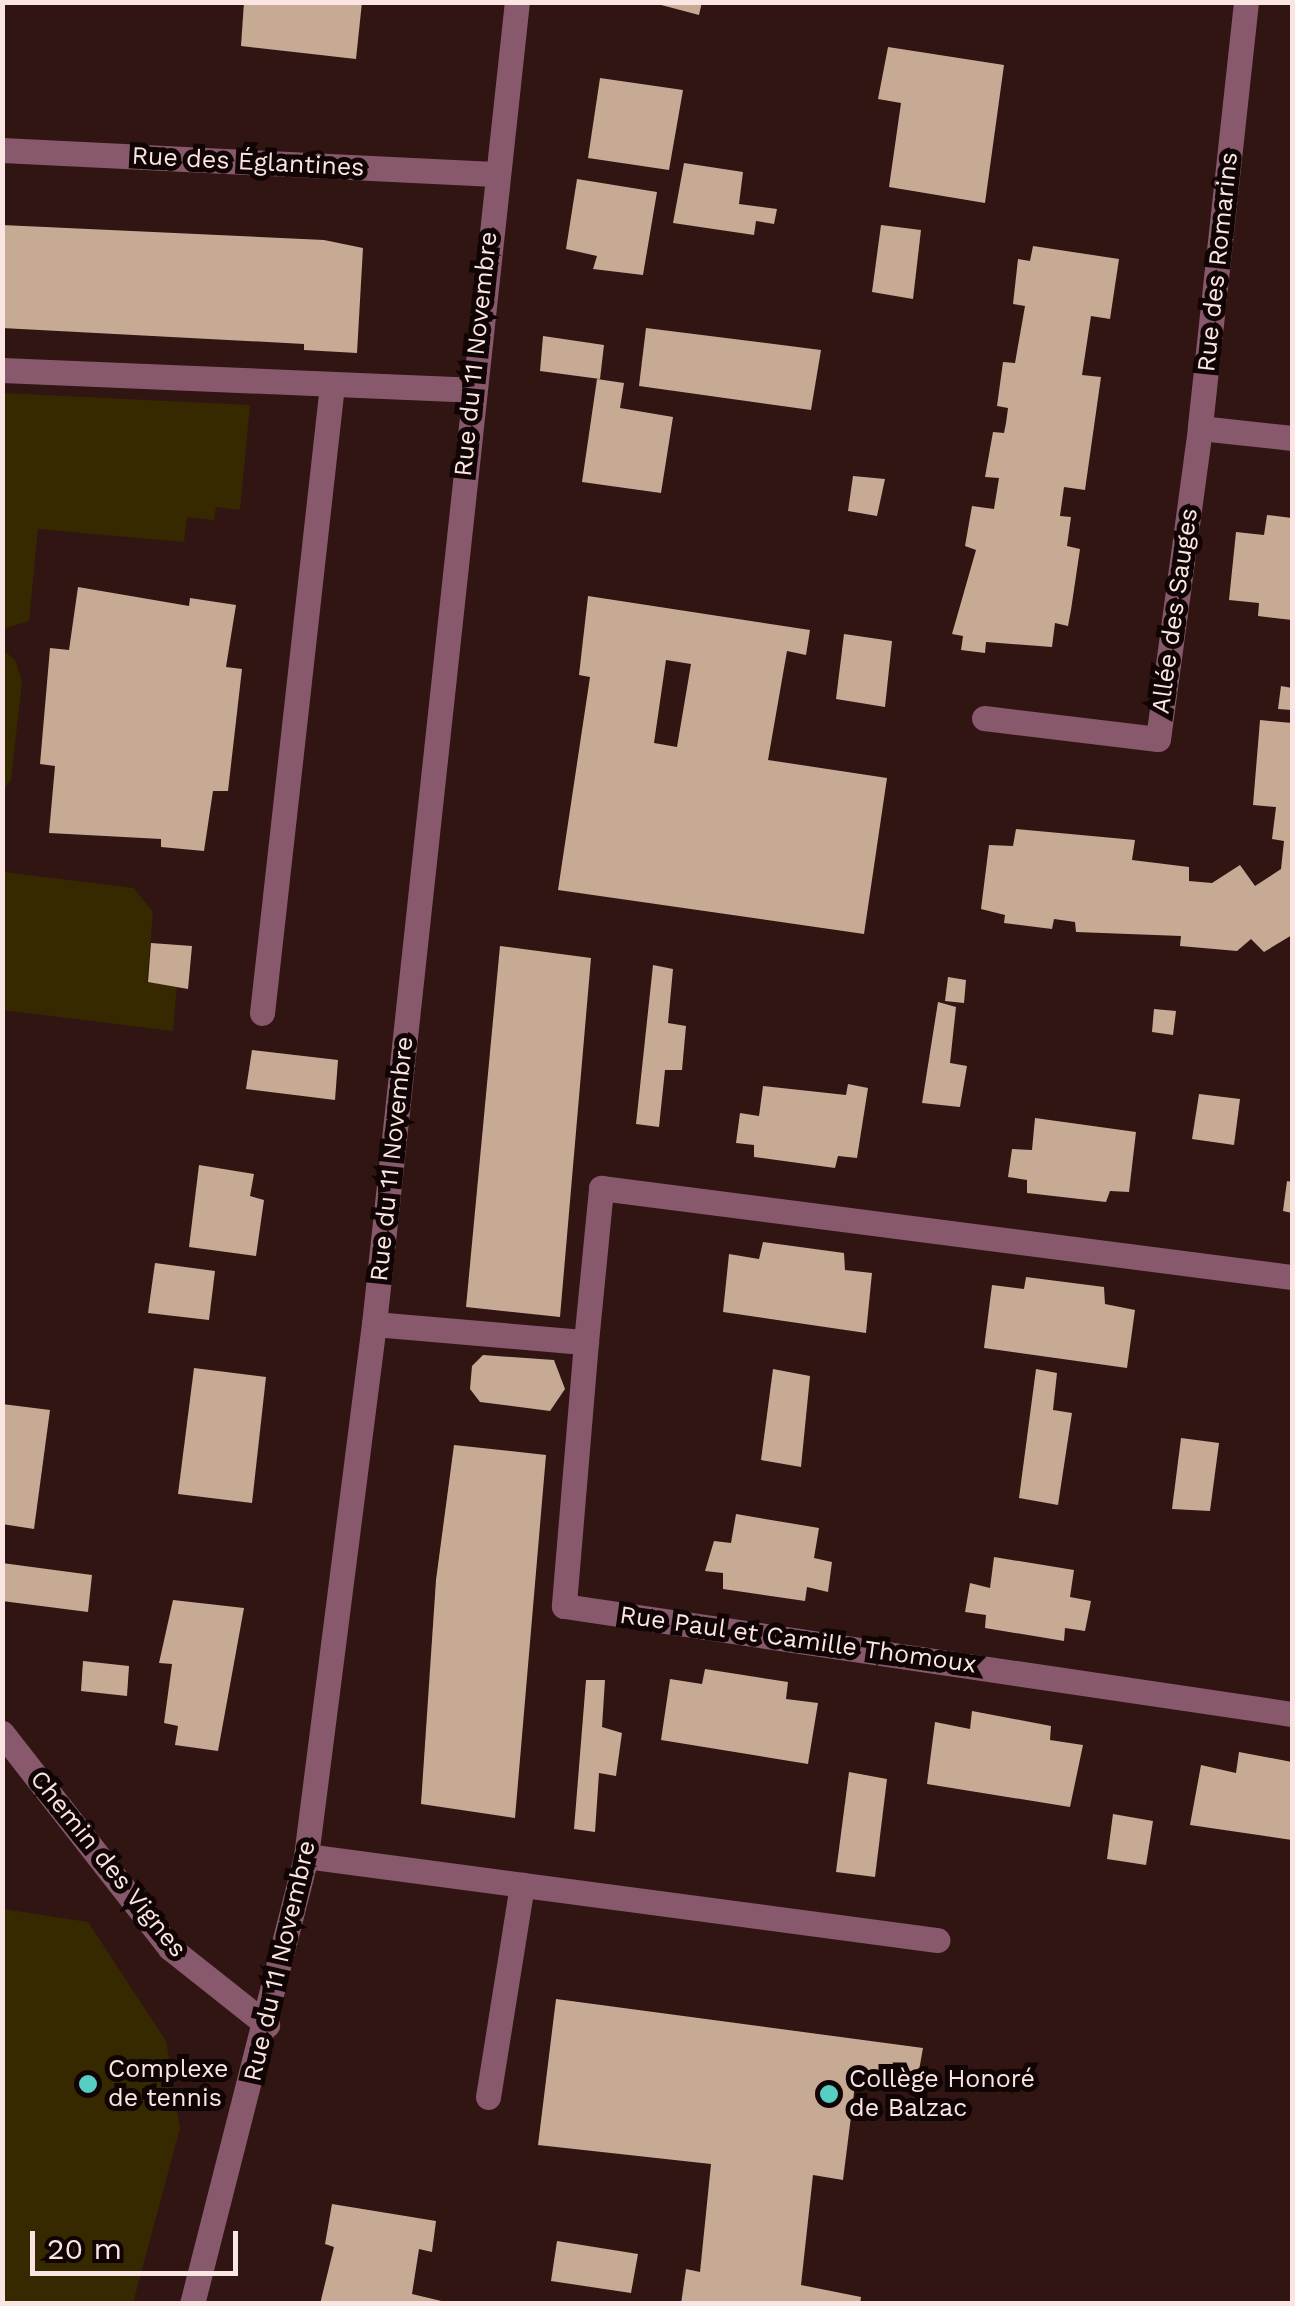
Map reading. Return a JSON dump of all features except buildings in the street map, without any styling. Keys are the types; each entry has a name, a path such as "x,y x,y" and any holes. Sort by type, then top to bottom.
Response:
{"street":[{"name":"Rue du 11 Novembre","path":"192,2304 266,2026 306,1856 374,1324 494,174 517,2"},
{"name":"Rue des Romarins","path":"1200,428 1246,2"},
{"name":"Rue des Églantines","path":"2,150 494,174"},
{"path":"2,370 472,390"},
{"path":"262,1014 332,384"},
{"path":"1200,428 1292,438"},
{"name":"Allée des Sauges","path":"984,718 1158,740 1200,428"},
{"name":"Rue Paul et Camille Thomoux","path":"1292,1276 601,1188 564,1606 1292,1714"},
{"path":"374,1324 586,1342"},
{"name":"Chemin des Vignes","path":"2,1733 170,1948 266,2026"},
{"path":"306,1856 937,1940"},
{"path":"488,2096 522,1886"}],"shaded area":[{"path":"2,393 250,405 240,510 216,507 214,520 187,517 184,542 38,529 29,621 3,629"},
{"path":"3,650 15,660 22,681 11,779 3,791"},
{"path":"3,872 134,888 153,912 147,982 177,985 173,1031 3,1010"},
{"name":"Complexe de tennis","path":"3,1909 88,1922 166,2041 180,2128 133,2303 3,2303"}],"place":[{"name":"Complexe de tennis","path":"88,2084"},
{"name":"Collège Honoré de Balzac","path":"829,2094"}]}
